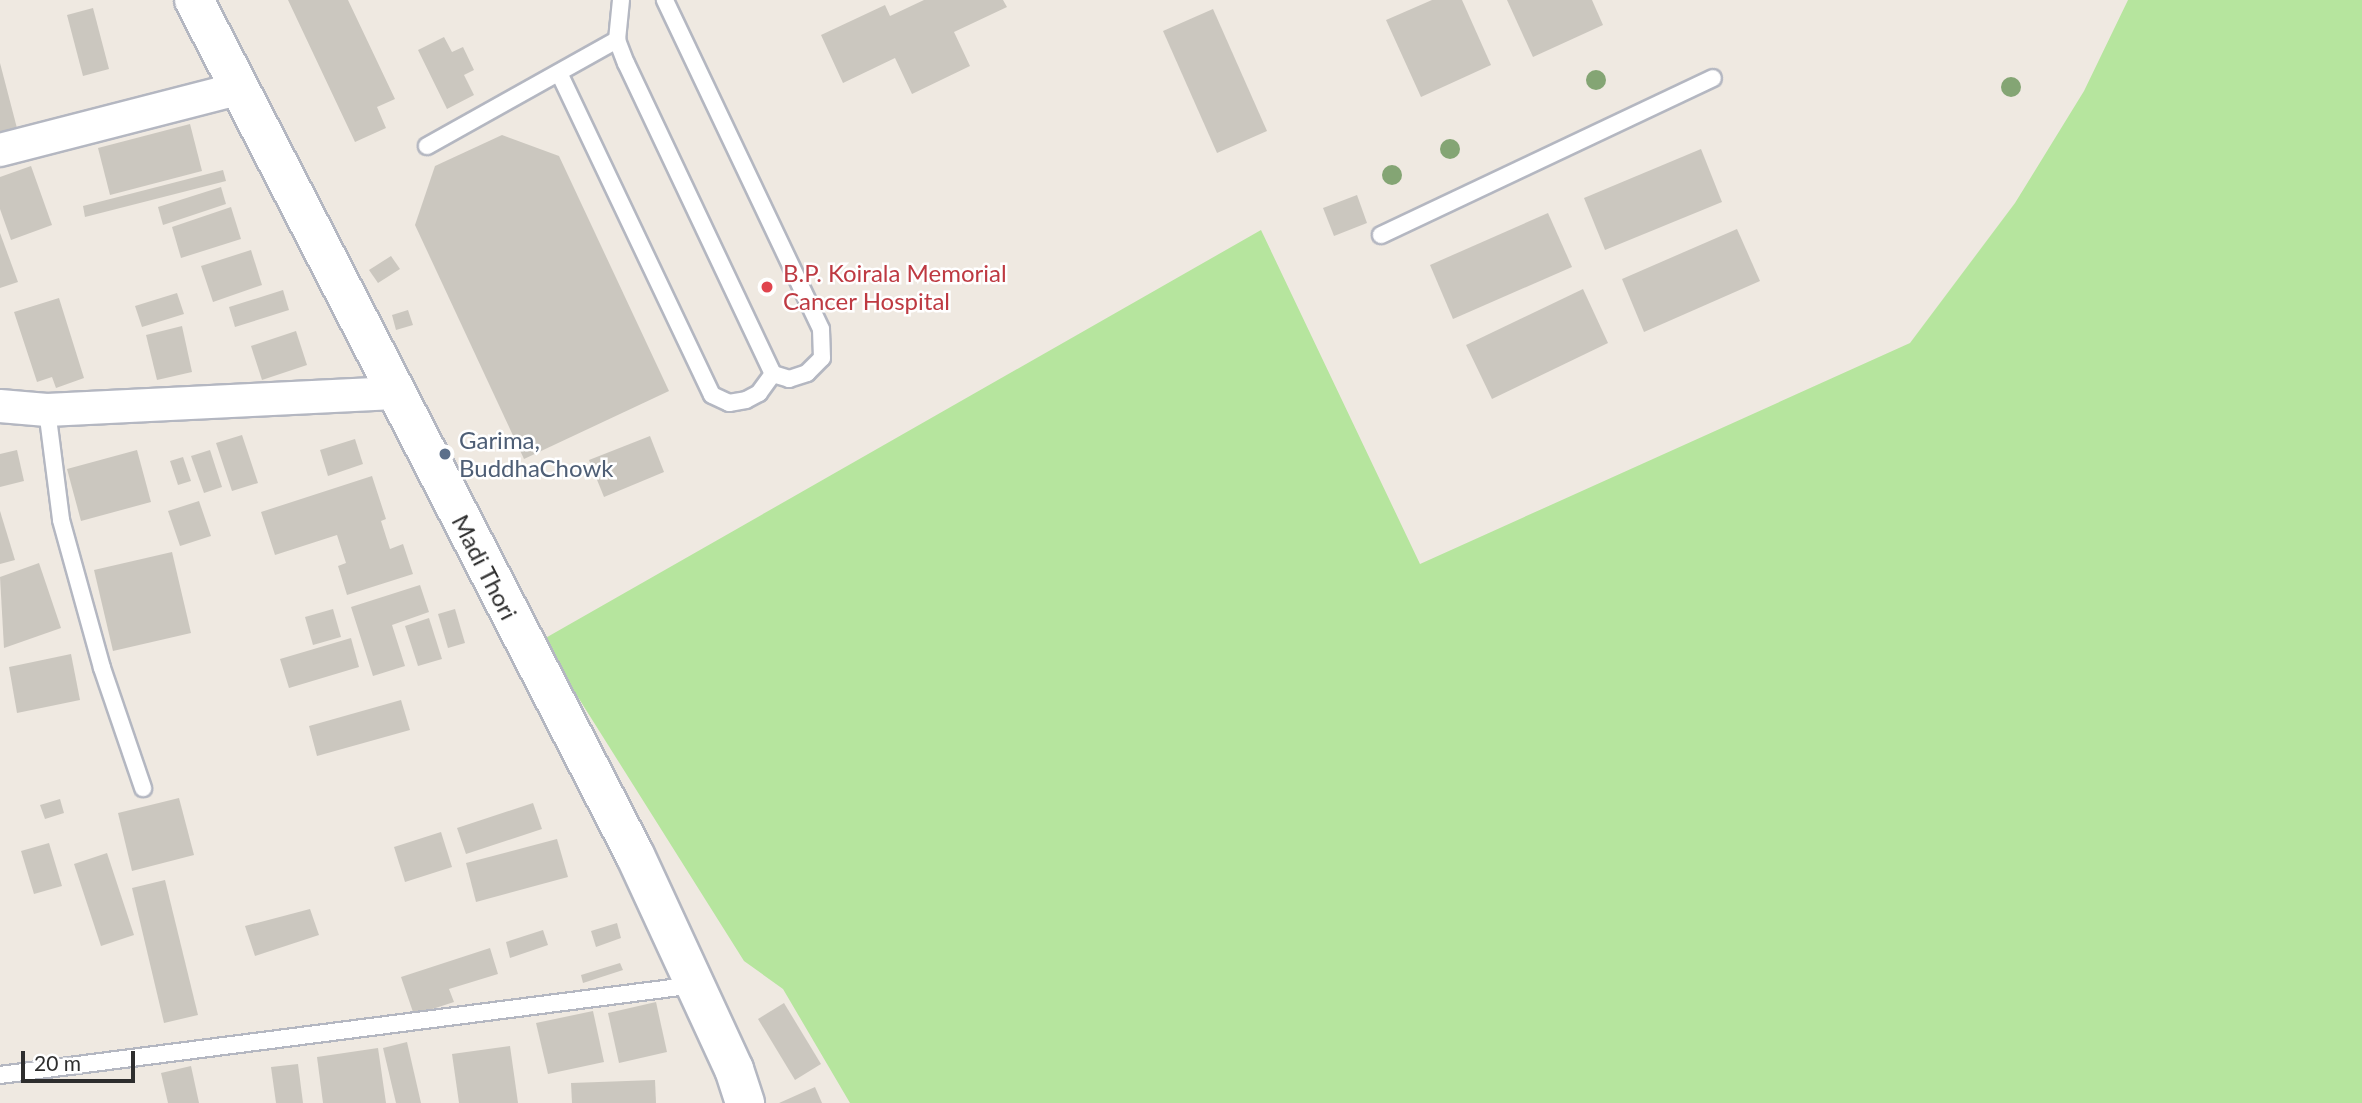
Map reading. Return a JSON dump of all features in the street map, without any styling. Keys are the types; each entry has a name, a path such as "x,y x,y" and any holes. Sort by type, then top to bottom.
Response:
{"main road":[{"name":"Madi Thori","path":"194,0 635,855 696,985 745,1103"}],"street":[{"path":"0,150 239,89"},
{"path":"0,406 47,410 395,393"}],"lane":[{"path":"621,0 617,40 774,374 789,379 807,373 822,358 821,329 665,0"},
{"path":"427,146 560,75 617,40"},
{"path":"560,75 712,395 729,403 746,400 760,393 774,374"},
{"path":"1381,235 1713,78"},
{"path":"47,410 61,520 102,668 143,788"},
{"path":"0,1075 696,985"}],"green space":[{"path":"2128,0 2362,0 2362,1103 850,1103 783,989 744,961 542,640 1261,230 1420,564 1910,343 2015,203 2084,91"}],"building":[{"path":"288,0 348,0 395,99 377,107 386,128 355,142"},
{"path":"924,0 1003,0 1007,7 954,32 970,66 912,94 895,58 843,83 821,35 885,5 890,16"},
{"path":"1432,0 1462,0 1491,65 1421,97 1386,20"},
{"path":"1507,0 1592,0 1603,25 1533,57"},
{"path":"93,8 109,69 83,76 67,15"},
{"path":"1213,9 1267,131 1217,153 1163,31"},
{"path":"444,37 452,52 463,47 474,70 464,75 474,95 447,109 418,50"},
{"path":"0,63 18,132 0,137"},
{"path":"190,124 202,171 110,195 98,148"},
{"path":"502,135 559,156 669,391 524,459 415,225 435,166"},
{"path":"1701,149 1722,202 1605,250 1584,198"},
{"path":"31,166 52,225 11,240 0,209 0,177"},
{"path":"223,170 226,181 85,217 83,206"},
{"path":"221,187 226,204 163,225 158,207"},
{"path":"1357,195 1367,223 1334,236 1323,208"},
{"path":"231,207 241,239 181,258 172,227"},
{"path":"1548,213 1572,267 1453,319 1430,265"},
{"path":"1737,229 1760,281 1644,332 1622,279"},
{"path":"0,233 18,282 0,288"},
{"path":"251,250 262,285 213,302 201,266"},
{"path":"391,256 400,269 378,283 369,270"},
{"path":"1583,289 1608,343 1492,399 1466,345"},
{"path":"283,290 289,310 235,327 229,307"},
{"path":"177,293 184,314 142,327 135,306"},
{"path":"59,298 84,378 56,388 52,377 37,382 14,312"},
{"path":"408,310 413,325 396,330 392,315"},
{"path":"182,326 192,372 157,380 146,335"},
{"path":"296,331 307,365 262,380 251,346"},
{"path":"242,435 258,483 232,491 216,443"},
{"path":"650,436 664,472 604,497 589,460"},
{"path":"355,439 363,464 328,476 320,450"},
{"path":"17,450 24,481 0,487 0,454"},
{"path":"137,450 151,502 81,521 67,469"},
{"path":"210,450 222,487 204,493 191,456"},
{"path":"183,457 191,481 178,485 170,461"},
{"path":"372,476 386,519 381,521 390,549 403,544 413,574 347,595 338,566 346,563 337,535 275,555 261,512"},
{"path":"199,501 211,536 180,546 168,511"},
{"path":"0,511 15,560 0,564"},
{"path":"172,552 191,633 113,651 94,570"},
{"path":"39,563 61,628 4,648 0,577"},
{"path":"420,585 429,612 392,625 405,666 373,676 351,607"},
{"path":"333,609 341,637 313,645 305,617"},
{"path":"455,609 465,643 448,648 438,614"},
{"path":"429,618 442,659 418,666 405,626"},
{"path":"351,638 359,667 289,688 280,659"},
{"path":"71,654 80,700 17,713 9,667"},
{"path":"401,700 410,730 317,756 309,726"},
{"path":"179,798 194,855 132,871 118,813"},
{"path":"60,799 64,813 45,819 40,805"},
{"path":"533,803 542,829 466,854 457,828"},
{"path":"441,832 452,867 405,882 394,847"},
{"path":"557,839 568,877 476,902 466,863"},
{"path":"49,843 62,886 34,894 21,851"},
{"path":"107,853 134,935 101,946 74,864"},
{"path":"165,880 198,1015 164,1023 132,888"},
{"path":"310,909 319,935 255,956 245,926"},
{"path":"617,923 621,938 596,947 591,931"},
{"path":"543,930 548,945 510,958 506,942"},
{"path":"490,948 498,974 449,989 454,1002 414,1015 401,977"},
{"path":"620,963 623,970 583,983 581,975"},
{"path":"656,1002 667,1052 619,1063 608,1013"},
{"path":"784,1003 821,1064 795,1080 758,1019"},
{"path":"593,1011 604,1062 548,1074 536,1023"},
{"path":"407,1042 421,1103 396,1103 383,1048"},
{"path":"510,1046 518,1103 459,1103 452,1054"},
{"path":"378,1048 386,1103 323,1103 317,1057"},
{"path":"298,1064 303,1103 276,1103 271,1067"},
{"path":"191,1066 199,1103 168,1103 161,1073"},
{"path":"655,1080 656,1103 572,1103 571,1083"},
{"path":"815,1087 822,1103 779,1103"}],"place":[{"name":"B.P. Koirala Memorial Cancer Hospital","path":"767,287"},
{"name":"Garima, BuddhaChowk","path":"445,454"}]}
